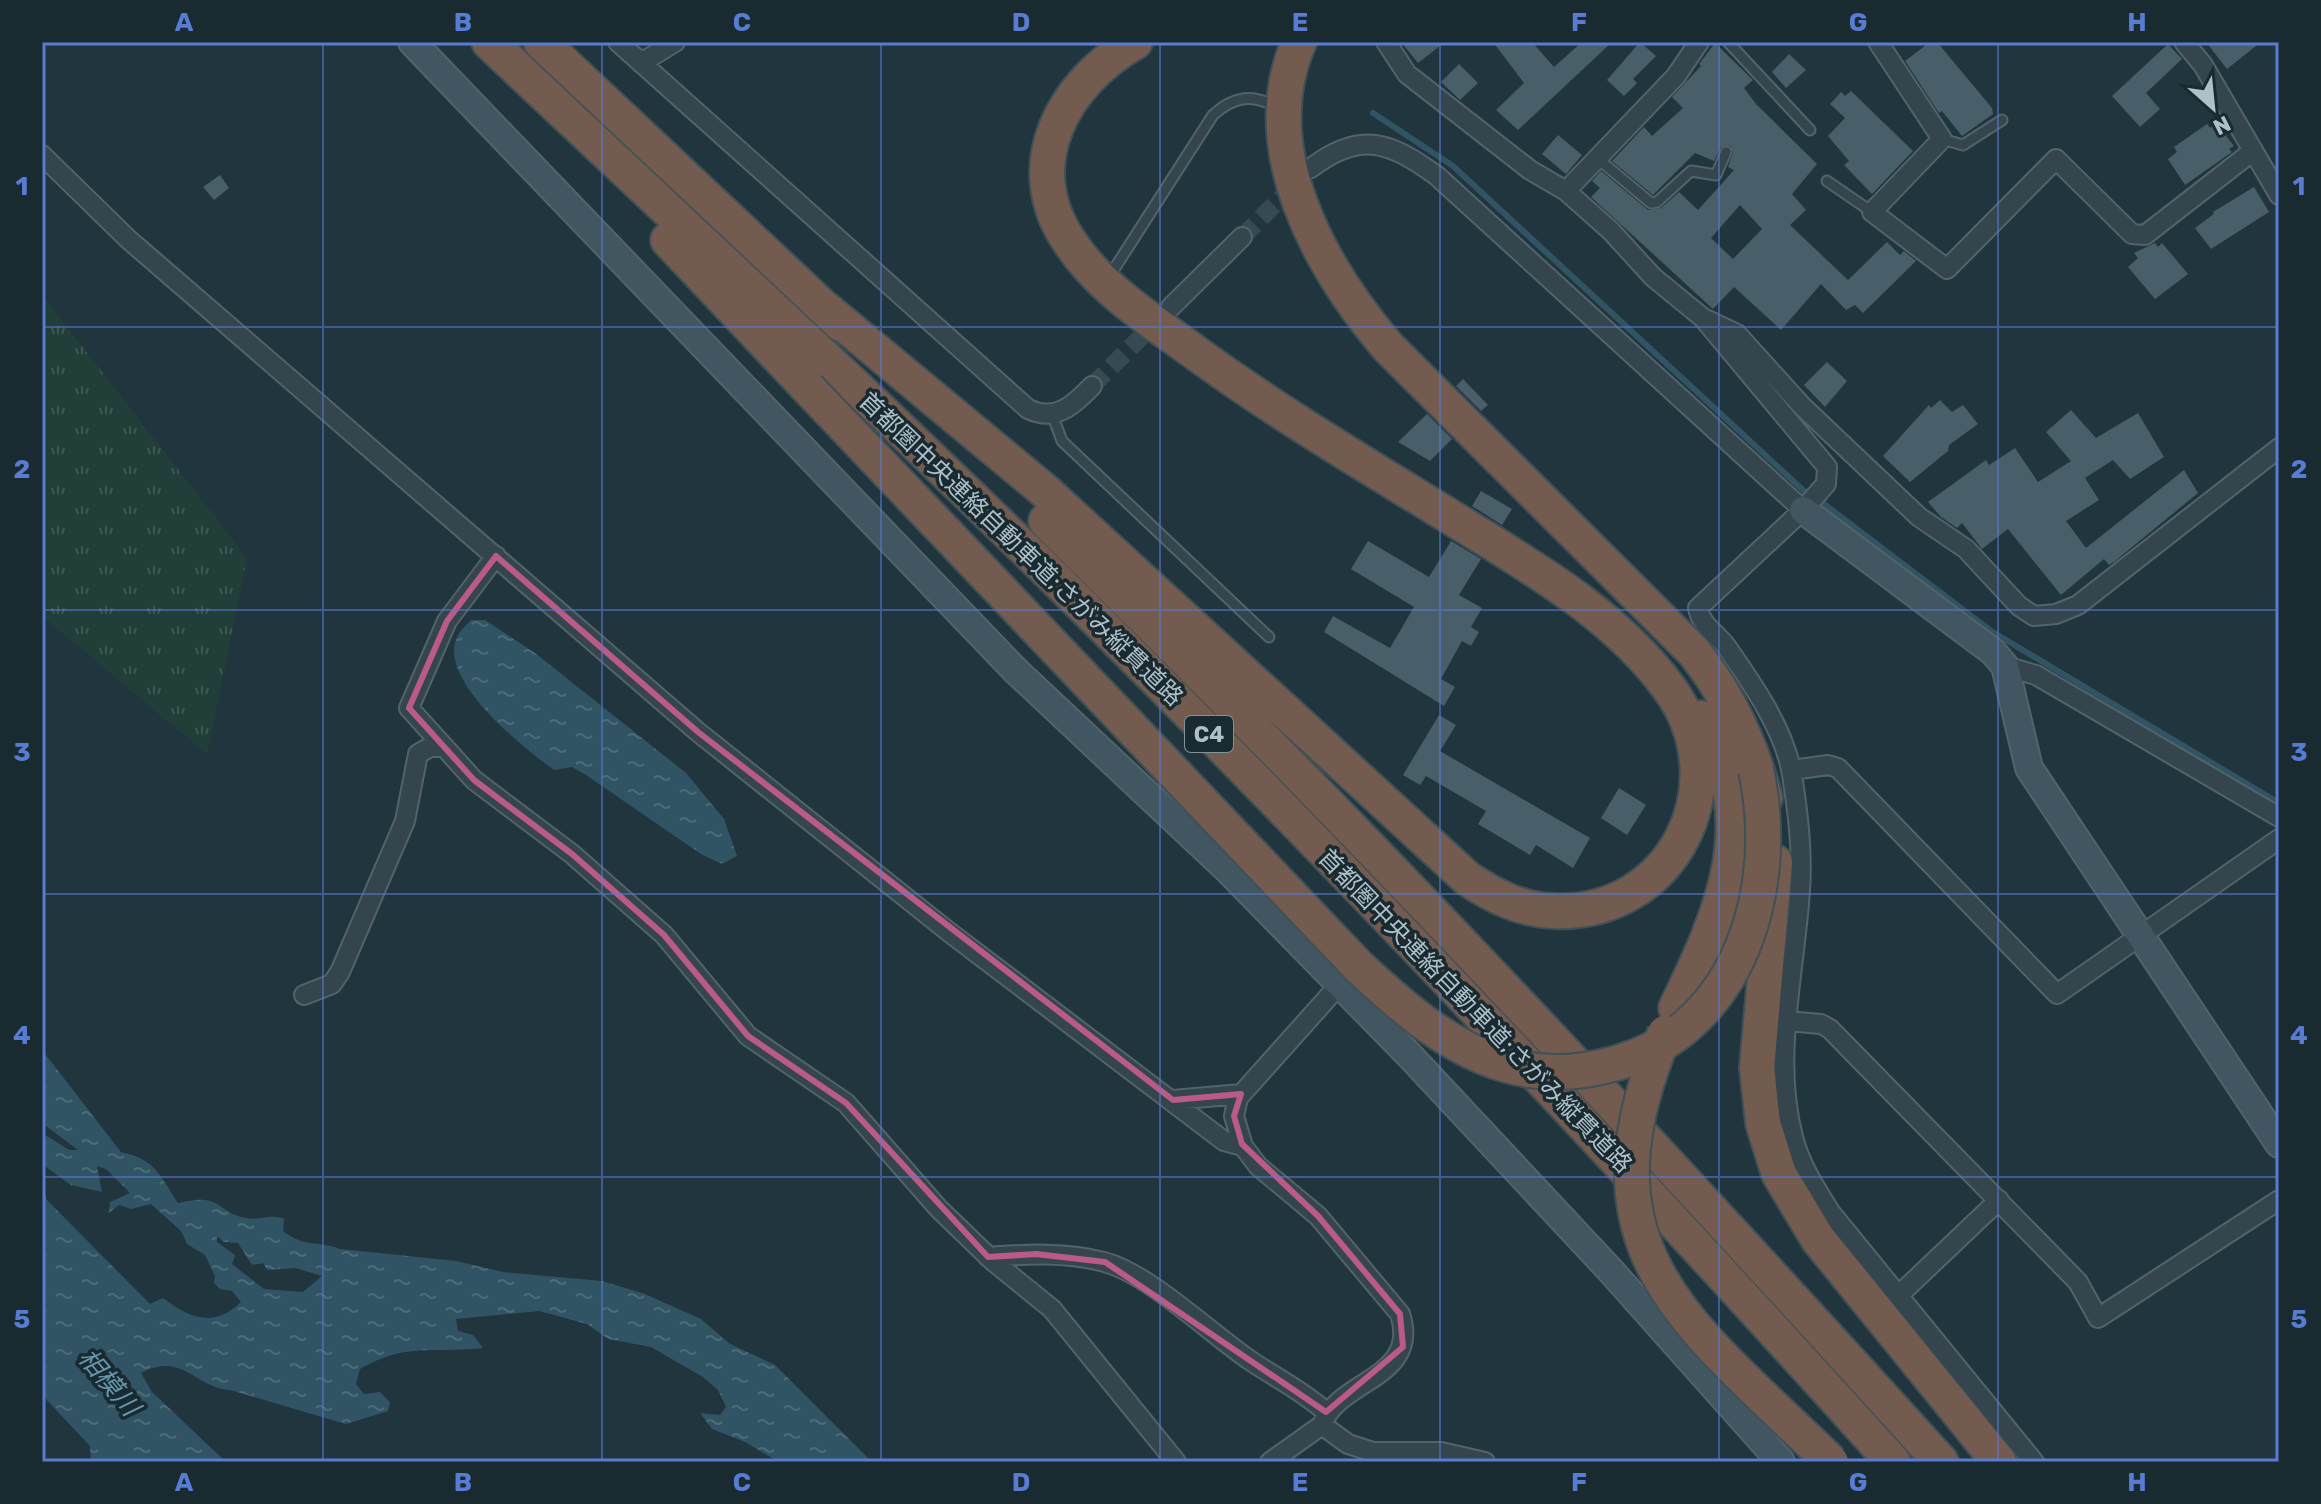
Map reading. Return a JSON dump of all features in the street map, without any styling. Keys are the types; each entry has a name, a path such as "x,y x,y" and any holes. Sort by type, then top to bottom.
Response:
{"highway":[{"path":"475,42 1359,967 1429,1027 1478,1055 1533,1071 1582,1071 1651,1050 1692,1021 1709,1004 1735,965 1758,902 1764,839 1756,770"},
{"name":"首都圏中央連絡自動車道;さがみ縦貫道路","path":"489,42 951,477 1101,624 1423,954 1694,1242 1893,1462"},
{"name":"首都圏中央連絡自動車道;さがみ縦貫道路","path":"541,42 827,310 1128,601 1427,907 1722,1220 1941,1462"},
{"path":"1135,42 1108,59 1075,91 1054,125 1046,164 1051,201 1062,229 1077,253 1105,283 1226,375 1554,581 1629,640 1670,679 1699,714 1724,765 1732,801 1733,844 1727,888 1713,931 1676,1008 1643,1091 1632,1139 1631,1187 1639,1228 1656,1272 1682,1312 1831,1462"},
{"path":"1299,42 1290,62 1282,111 1285,156 1322,248 1374,330 1503,467 1662,617 1721,689 1742,730 1772,833 1775,873 1757,1068 1770,1150 1791,1197 1818,1239 1999,1462"},
{"path":"827,310 1079,521 1448,863 1490,893 1510,903 1551,911 1575,911 1619,899 1656,874 1682,839 1696,799 1695,746 1672,692 1629,640"}],"street":[{"path":"412,42 1016,671 1227,869 1340,984 1610,1270 1781,1462"},
{"path":"618,42 1028,409 1042,415 1062,412 1092,386"},
{"path":"641,63 675,42"},
{"path":"1386,42 1407,74 1530,170 1566,191 1611,231 1653,277 1703,318 1827,467 1826,484 1803,510 1698,608 1699,617 1724,643 1773,722 1792,770 1801,854 1784,1078 1793,1138 1806,1172 1831,1213 2034,1462"},
{"path":"1566,191 1676,76 1699,42"},
{"path":"1878,42 1942,139 1872,212 1947,269 2056,159 2132,234 2145,235 2253,151"},
{"path":"2184,42 2203,65 2279,195"},
{"path":"1311,168 1348,145 1367,142 1412,158 1437,176 1803,510 1993,652 2005,666 2029,768 2279,1144"},
{"path":"42,155 128,239 698,732 949,932 1224,1141 1243,1146"},
{"path":"1171,307 1242,237"},
{"path":"1703,318 1737,334 1823,427 1919,517 1966,549 2019,606 2034,616 2056,614 2078,605 2279,448"},
{"path":"496,556 447,621 409,708 474,780 572,854 664,935 748,1036 846,1103 939,1209 988,1257 1052,1309 1176,1462"},
{"path":"2005,666 2036,675 2279,817"},
{"path":"304,995 332,984 340,972 405,821 418,754 430,747 442,747"},
{"path":"1792,770 1828,765 1838,768 2057,994 2279,839"},
{"path":"1270,1462 1387,1367 1403,1347 1405,1331 1400,1314 1318,1216 1258,1166 1243,1146 1234,1116 1241,1094 1340,984"},
{"path":"1786,1021 1821,1024 1830,1029 2078,1282 2098,1318 2279,1200"},
{"path":"1173,1100 1241,1094"},
{"path":"1899,1295 1999,1200"},
{"path":"988,1257 1036,1254 1105,1262 1139,1279 1253,1362 1306,1394 1348,1444 1373,1452 1441,1452 1485,1462"}],"lane":[{"path":"1728,42 1810,130"},
{"path":"1105,283 1213,115 1237,98 1250,97 1282,111"},
{"path":"1942,139 1963,145 2002,120"},
{"path":"1597,158 1651,203 1657,202 1691,171 1716,175 1726,152"},
{"path":"1827,181 1872,212"},
{"path":"1052,414 1062,441 1269,637"}],"highlighted area":[{"path":"496,556 698,732 1173,1100 1241,1094 1234,1116 1242,1144 1318,1216 1400,1314 1403,1347 1326,1412 1105,1262 1036,1254 988,1257 846,1103 748,1036 664,935 572,854 474,780 409,708 447,621"}],"green space":[{"path":"42,295 247,558 207,754 42,616"}],"water":[{"path":"471,620 485,620 535,653 686,773 724,819 737,856 722,864 701,854 586,775 572,767 554,770 523,746 486,711 459,671 454,652 458,635"},
{"name":"相模川","path":"42,1050 121,1152 150,1164 178,1203 211,1201 246,1218 279,1217 284,1219 283,1231 304,1242 340,1249 456,1261 503,1272 602,1281 645,1294 701,1319 730,1344 775,1365 872,1462 779,1462 745,1442 712,1429 700,1413 720,1415 726,1407 718,1390 703,1377 651,1347 608,1339 587,1324 539,1311 456,1319 458,1331 473,1335 483,1348 407,1352 377,1360 360,1369 356,1384 364,1394 380,1392 390,1402 388,1411 346,1424 218,1388 178,1368 155,1367 141,1373 152,1392 226,1462 91,1462 90,1446 42,1395 42,1167 46,1199 150,1304 163,1298 183,1311 212,1318 241,1302 232,1291 220,1289 214,1283 215,1276 205,1255 187,1244 181,1231 151,1204 131,1209 119,1205 109,1213 110,1202 130,1193 106,1169 97,1166 102,1192 71,1185 42,1164 42,1137 47,1136 69,1150 78,1150 42,1123","holes":["217,1236 224,1242 238,1243 252,1265 263,1263 267,1270 295,1268 322,1276 303,1292 264,1289 232,1264 235,1255 217,1242"]}],"building":[{"path":"1401,42 1445,42 1418,63"},
{"path":"1493,42 1532,42 1554,67 1582,42 1612,42 1518,130 1496,110 1524,83"},
{"path":"1640,42 1656,56 1633,79 1637,83 1624,96 1607,80"},
{"path":"1930,42 1937,42 1992,108 1993,114 1962,136 1942,111 1939,113 1905,61"},
{"path":"2206,42 2261,42 2227,69"},
{"path":"1715,43 1753,80 1744,88 1756,104 1817,164 1792,194 1806,210 1790,225 1848,280 1887,242 1900,255 1904,251 1916,261 1863,313 1855,305 1846,310 1821,284 1781,330 1734,287 1713,309 1591,197 1600,188 1592,181 1601,171 1648,210 1661,208 1679,192 1698,210 1734,170 1728,167 1733,152 1730,146 1721,147 1714,161 1695,153 1653,195 1612,161 1644,127 1652,136 1683,108 1672,97 1701,66 1699,64","holes":["1740,205 1762,229 1733,259 1711,238"]},
{"path":"2168,44 2182,59 2146,93 2160,109 2140,127 2112,96"},
{"path":"1789,54 1806,70 1786,88 1772,72"},
{"path":"1459,64 1478,83 1460,100 1441,82"},
{"path":"1851,91 1913,151 1872,194 1844,165 1849,161 1828,136 1845,118 1830,104 1841,92 1845,96"},
{"path":"2216,123 2234,146 2229,149 2232,152 2185,185 2168,159 2177,152 2174,147 2207,124 2210,128"},
{"path":"1558,135 1582,155 1566,174 1542,154"},
{"path":"220,175 229,188 214,200 203,187"},
{"path":"2254,187 2269,212 2211,249 2195,228 2213,212"},
{"path":"2155,243 2158,247 2162,243 2188,274 2155,299 2128,267 2138,258 2134,253"},
{"path":"1827,362 1847,381 1825,407 1804,385"},
{"path":"1463,379 1488,405 1481,411 1456,386"},
{"path":"1940,400 1952,412 1963,405 1978,424 1949,445 1948,451 1910,482 1883,456 1929,405 1931,408"},
{"path":"2071,410 2096,438 2138,413 2164,457 2130,479 2113,460 2085,478 2099,500 2066,521 2086,548 2184,470 2198,493 2114,562 2109,565 2104,559 2061,595 2008,529 1982,549 1962,523 1957,528 1941,517 1928,502 1986,460 1989,465 2015,448 2038,482 2071,461 2046,432"},
{"path":"1427,414 1452,439 1430,461 1398,442"},
{"path":"1481,491 1512,509 1502,525 1472,506"},
{"path":"1368,541 1429,577 1451,541 1481,559 1459,595 1482,608 1471,627 1479,632 1471,646 1462,641 1441,679 1455,687 1444,706 1324,632 1333,616 1390,648 1414,607 1351,569"},
{"path":"1439,715 1456,725 1440,751 1590,838 1573,868 1536,845 1530,855 1478,824 1486,811 1426,776 1420,785 1403,775"},
{"path":"1619,788 1646,805 1627,835 1601,818"}],"waterway":[{"path":"1373,113 1453,166 1804,491"},
{"path":"1824,504 1991,631 2279,803"}],"tunnel":[{"path":"1242,237 1298,181"},
{"path":"1092,386 1158,320"}]}
